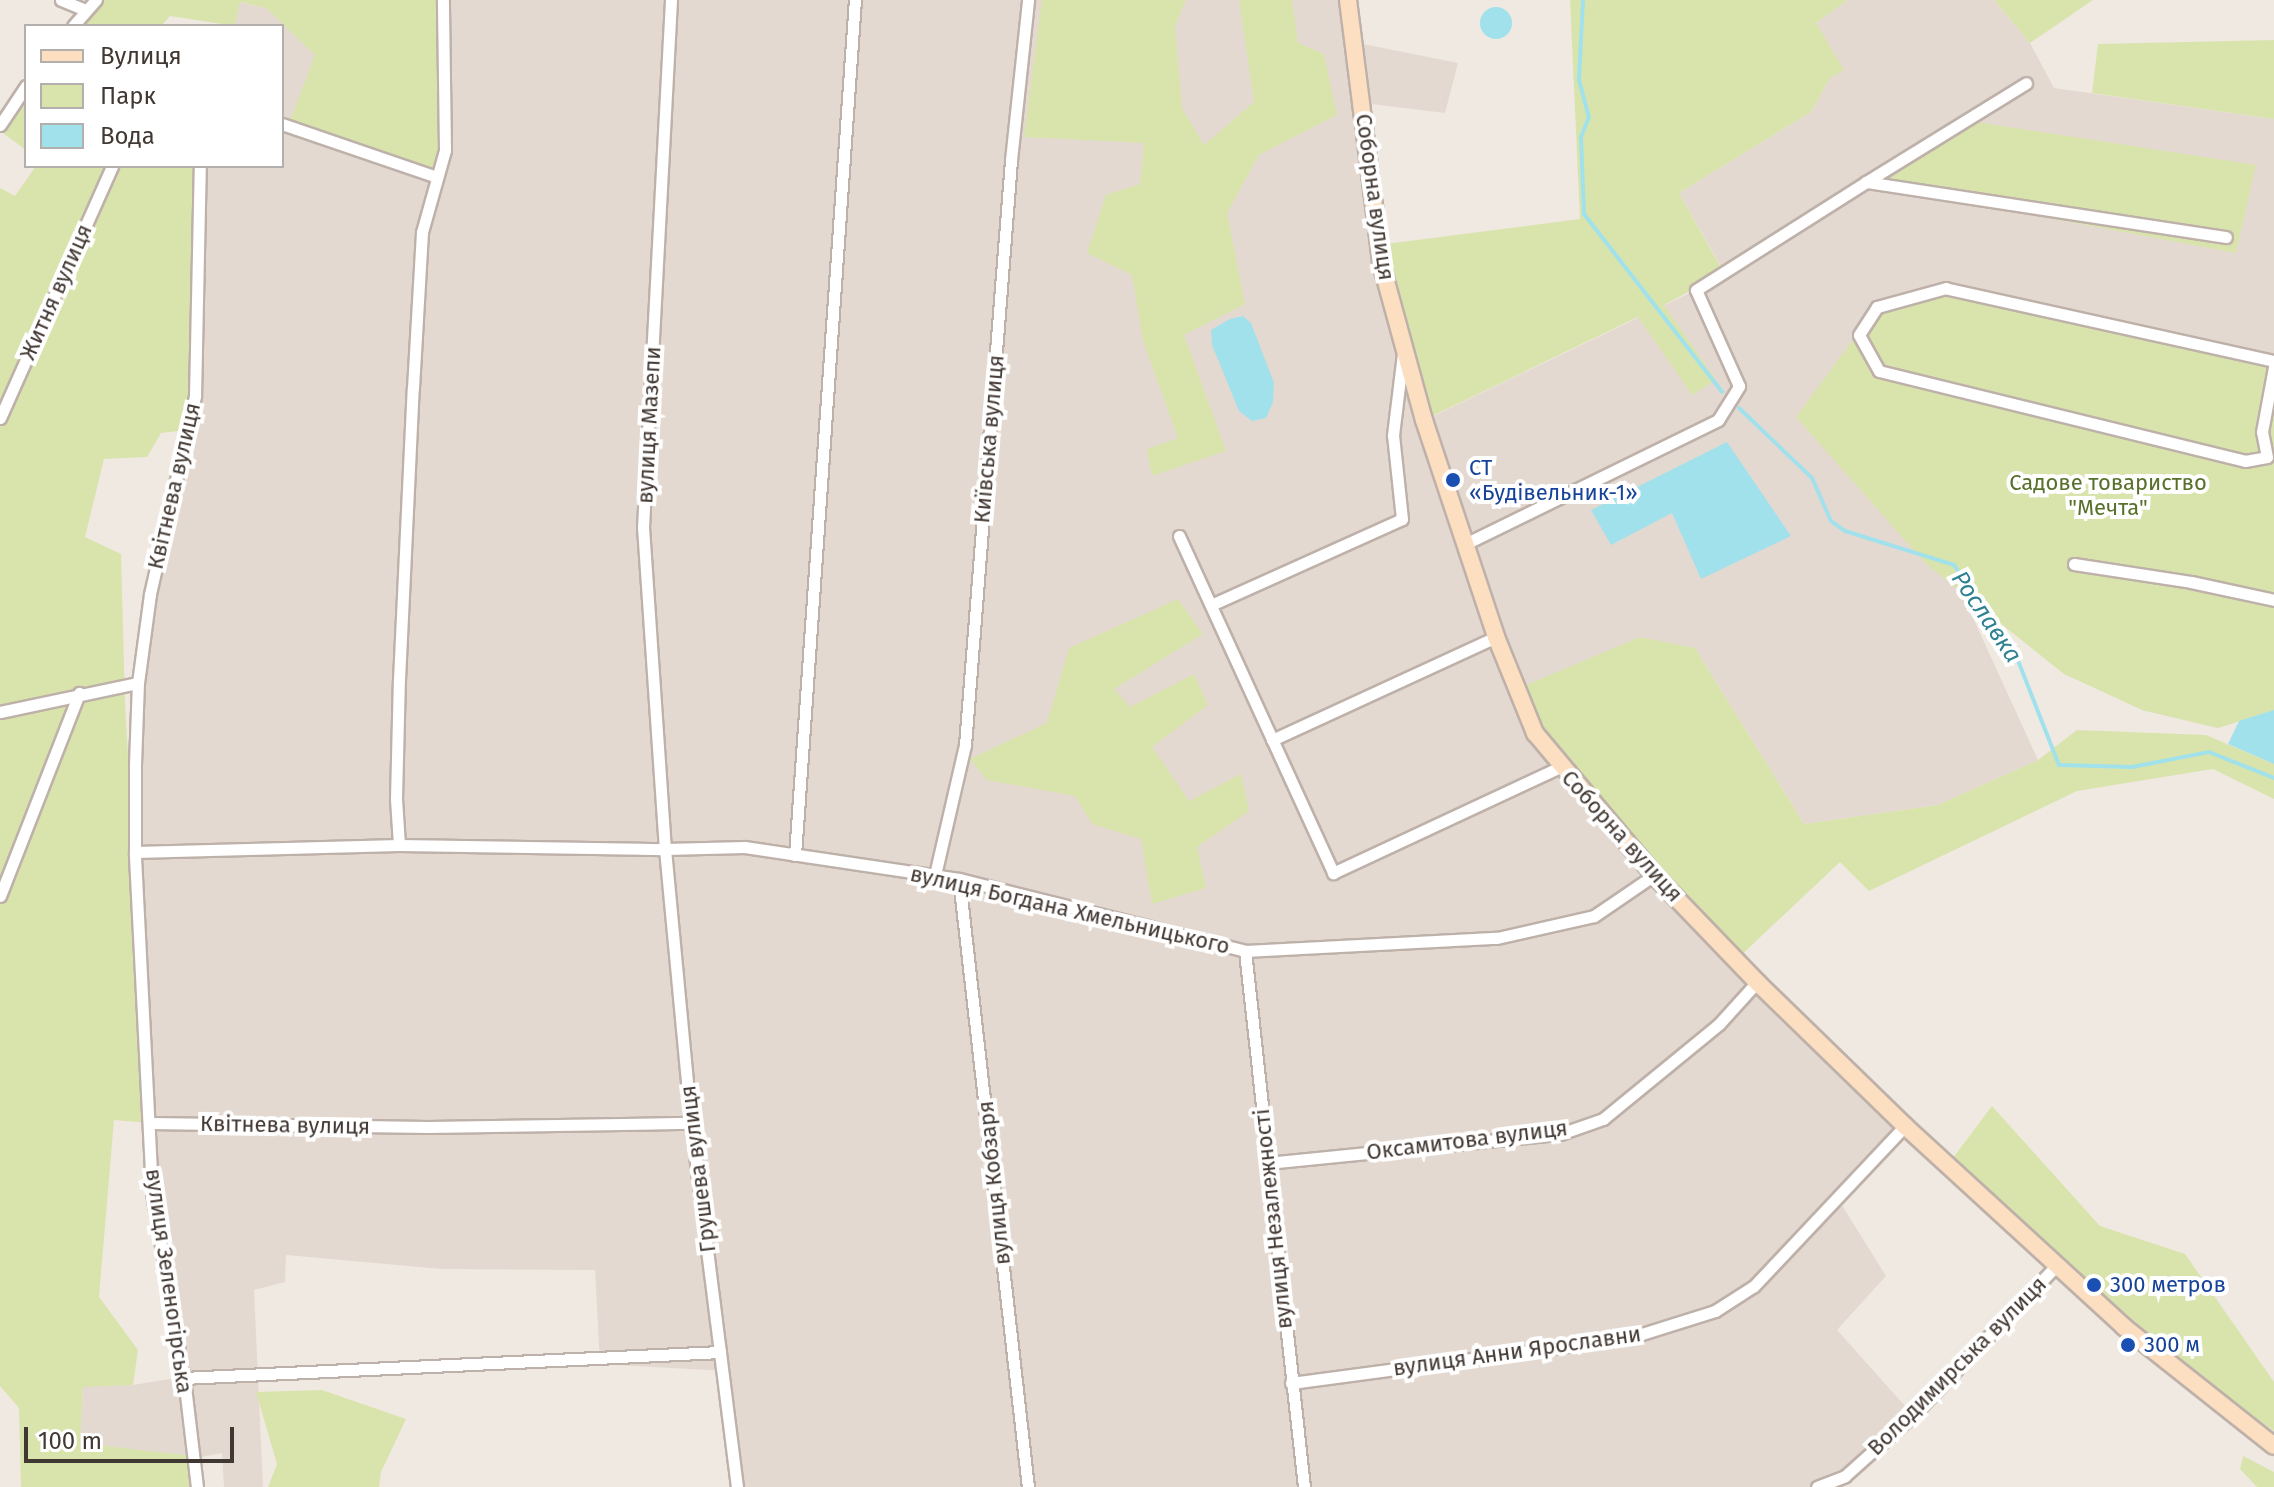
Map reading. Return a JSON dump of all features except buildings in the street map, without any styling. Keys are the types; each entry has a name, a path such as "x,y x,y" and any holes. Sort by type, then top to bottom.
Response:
{"street":[{"path":"61,0 86,10"},
{"path":"75,24 96,0"},
{"path":"399,845 396,799 399,680 422,232 445,150 443,0"},
{"name":"вулиця Мазепи","path":"665,849 643,527 671,0"},
{"path":"795,855 855,0"},
{"name":"Київська вулиця","path":"935,875 965,745 1011,160 1028,0"},
{"name":"Соборна вулиця","path":"1348,0 1381,263 1403,349 1465,544 1496,637 1535,733 1560,767 1654,875 1757,982 1905,1126 2055,1267 2124,1327 2274,1446"},
{"path":"1465,544 1718,420 1739,386 1696,290 2026,83"},
{"path":"0,125 24,89"},
{"path":"284,125 437,177"},
{"name":"Житня вулиця","path":"0,418 111,168"},
{"name":"Квітнева вулиця","path":"200,168 195,396 150,594 138,683 135,852 149,1123 428,1127 691,1123"},
{"path":"1866,182 2226,237"},
{"path":"2274,361 1946,288 1877,307 1859,335 1879,371 2245,461 2267,457 2274,367"},
{"path":"1211,605 1402,519 1393,435 1403,349"},
{"path":"1179,536 1333,873 1560,767"},
{"path":"2074,564 2191,582 2274,600"},
{"path":"1272,740 1496,637"},
{"path":"0,712 138,683"},
{"path":"0,896 79,693"},
{"path":"135,852 399,845 665,849"},
{"name":"вулиця Богдана Хмельницького","path":"665,849 719,845 959,879 1245,951 1497,938 1594,916 1654,875"},
{"name":"Грушева вулиця","path":"665,849 691,1123 737,1487"},
{"name":"вулиця Кобзаря","path":"959,879 1028,1487"},
{"name":"вулиця Незалежності","path":"1245,951 1304,1487"},
{"name":"Оксамитова вулиця","path":"1267,1163 1560,1134 1603,1119 1719,1024 1757,982"},
{"name":"вулиця Зеленогірська","path":"149,1123 152,1192 183,1378 197,1487"},
{"name":"вулиця Анни Ярославни","path":"1291,1383 1629,1338 1715,1311 1754,1286 1905,1126"},
{"name":"Володимирська вулиця","path":"1817,1487 1845,1476 1913,1415 2055,1267"},
{"path":"183,1378 720,1352"}],"shaded area":[{"path":"443,0 1348,0 1353,42 1458,63 1445,113 1363,103 1381,263 1425,420 1696,290 1724,272 1679,193 1811,112 1830,78 1816,23 1848,0 1994,0 2030,43 2054,88 2274,119 2274,710 2218,728 2142,710 2152,652 1909,478 2038,760 1938,805 1804,824 1695,648 1560,767 1905,1126 1838,1199 1886,1276 1837,1330 1913,1415 1832,1487 737,1487 724,1371 600,1364 595,1270 442,1269 286,1255 285,1282 254,1290 263,1487 224,1487 222,1453 201,1457 80,1444 83,1386 133,1385 187,1376 149,1123 135,764 150,594 188,429 200,168 284,168 284,25 315,54"},
{"path":"239,2 266,8 283,24 235,24"}],"green space":[{"path":"96,0 443,0 446,105 437,177 288,126 315,55 266,8 240,2 235,24 170,16 163,24 75,24"},
{"path":"1042,0 1186,0 1175,26 1182,108 1204,145 1254,102 1239,0 1292,0 1298,43 1324,54 1337,115 1259,155 1227,213 1245,304 1184,335 1226,451 1152,476 1147,449 1178,438 1143,341 1132,275 1087,253 1106,195 1140,184 1144,143 1024,137"},
{"path":"1570,0 1848,0 1816,23 1844,70 1830,78 1811,112 1679,193 1724,273 1664,305 1716,380 1692,395 1638,317 1424,420 1378,245 1580,219"},
{"path":"1994,0 2093,0 2030,43"},
{"path":"2274,40 2274,119 2092,93 2098,44"},
{"path":"24,89 24,149 0,131 0,125"},
{"path":"1976,122 2256,165 2236,253 1865,184"},
{"path":"35,168 200,168 188,430 161,433 147,457 104,459 85,537 121,554 125,704 149,1123 114,1120 99,1297 138,1350 133,1385 83,1387 80,1443 201,1457 196,1487 21,1487 19,1408 0,1386 0,188 15,196"},
{"name":"Садове товариство \"Мечта\"","path":"1946,288 2274,361 2274,710 2218,728 2142,710 2064,674 1926,564 1796,417 1877,307"},
{"path":"1178,599 1203,634 1114,689 1130,707 1194,674 1208,705 1152,747 1189,801 1241,774 1249,811 1197,847 1206,888 1152,904 1141,839 1092,824 1075,796 987,780 970,759 1047,723 1069,648"},
{"path":"1640,637 1695,648 1804,824 1938,805 2038,760 2077,730 2206,735 2274,764 2274,799 2213,769 2077,791 1869,891 1840,862 1736,960 1560,767 1517,689"},
{"path":"1992,1106 2100,1226 2185,1254 2274,1382 2274,1431 2124,1327 1947,1166"},
{"path":"322,1390 406,1419 381,1472 379,1487 268,1487 277,1464 256,1392"},
{"path":"2243,1456 2274,1472 2274,1487 2257,1487 2240,1469"}],"water":[{"path":"1496,7 1507,12 1512,23 1507,34 1496,39 1485,34 1480,23 1485,12"},
{"path":"1243,316 1251,323 1274,383 1273,402 1266,418 1252,421 1239,411 1212,345 1211,330 1230,319"},
{"path":"1727,442 1791,536 1701,579 1672,513 1611,545 1591,510"},
{"path":"2274,710 2274,764 2228,744 2239,721"}],"waterway":[{"name":"Рославка","path":"1583,0 1579,80 1589,117 1581,137 1584,214 1722,392"},
{"name":"Рославка","path":"1739,408 1812,478 1831,521 1845,531 1954,565 2017,658 2059,765 2132,767 2209,752 2274,778"}],"place":[{"name":"СТ «Будівельник-1»","path":"1453,480"},
{"name":"300 метров","path":"2094,1285"},
{"name":"300 м","path":"2128,1345"}]}
